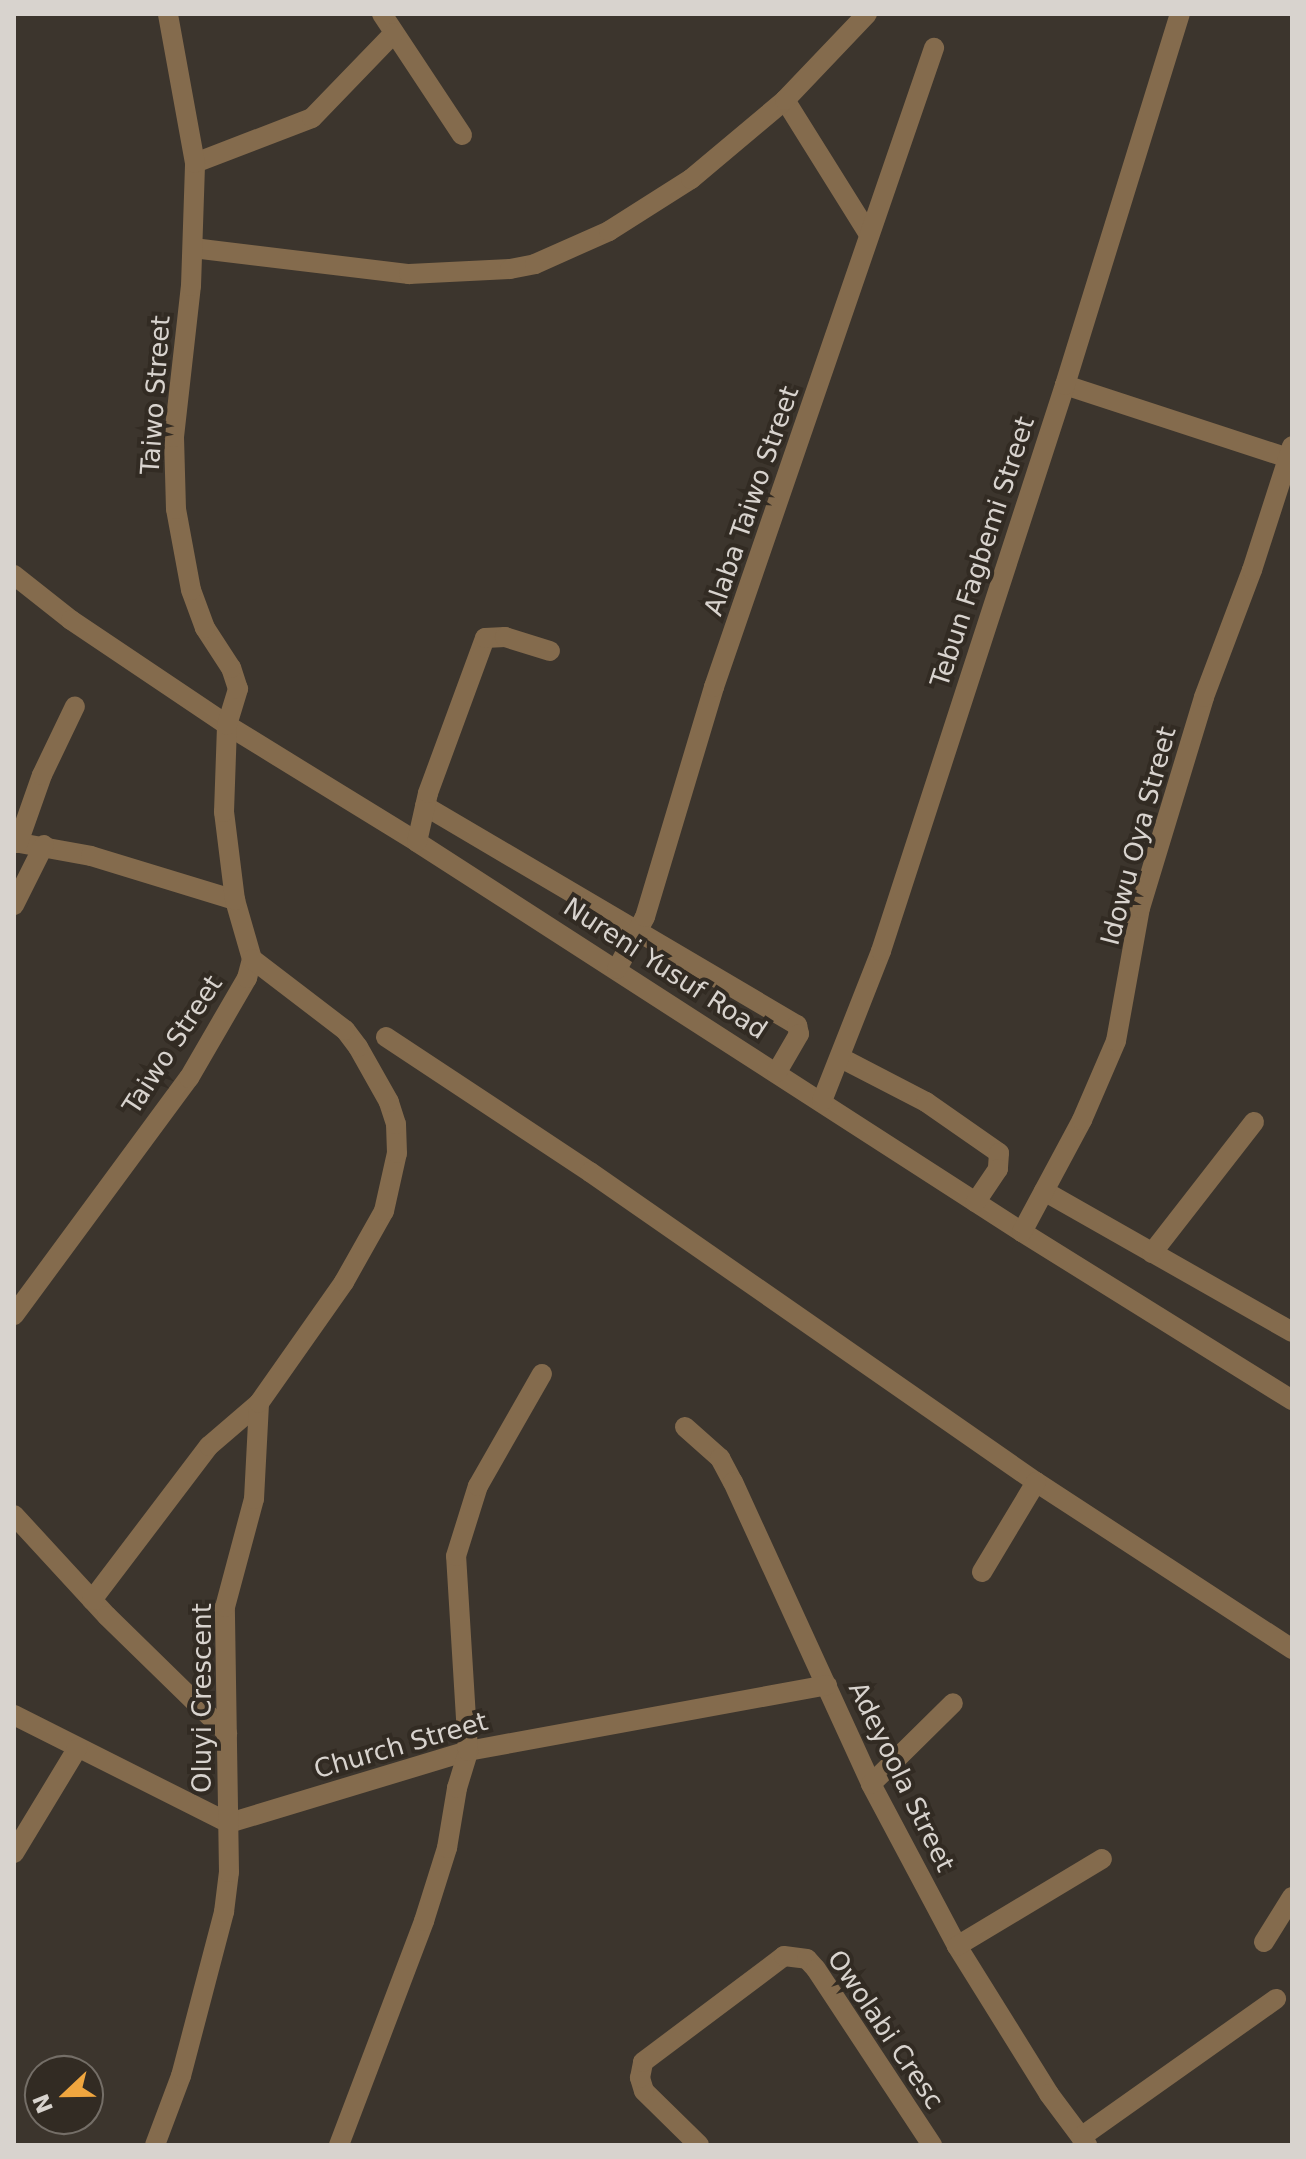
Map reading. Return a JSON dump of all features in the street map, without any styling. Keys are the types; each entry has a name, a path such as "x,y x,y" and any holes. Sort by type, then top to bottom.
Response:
{"street":[{"name":"Taiwo Street","path":"14,1315 189,1078 247,978 252,959 235,900 224,812 227,725 238,689 231,668 205,628 191,590 176,509 174,437 193,248 195,163 168,14"},
{"path":"382,14 462,135"},
{"path":"193,248 409,274 510,269 535,264 609,231 656,204 785,100 867,14"},
{"name":"Tebun Fagbemi Street","path":"822,1101 881,951 1065,385 1180,14"},
{"path":"195,163 312,118 394,33"},
{"name":"Alaba Taiwo Street","path":"617,969 640,931 714,687 934,48"},
{"path":"785,100 868,233"},
{"path":"1065,385 1291,454"},
{"name":"Idowu Oya Street","path":"1022,1232 1082,1120 1116,1041 1140,908 1204,697 1291,454"},
{"name":"Nureni Yusuf Road","path":"14,575 71,620 227,725 417,842 1022,1232 1292,1400"},
{"path":"417,842 451,724 485,638 505,637 550,651"},
{"path":"75,706 42,775 16,842 44,845 235,900"},
{"path":"425,806 797,1025 799,1034 777,1072"},
{"path":"14,905 44,845"},
{"path":"92,1600 209,1446 259,1403 344,1282 384,1211 397,1153 396,1124 389,1102 345,1030 252,959"},
{"path":"386,1037 590,1172 1036,1482 1292,1649"},
{"path":"841,1058 926,1102 999,1153 998,1169 976,1202"},
{"path":"1152,1253 1254,1122"},
{"path":"1044,1191 1292,1332"},
{"path":"339,2145 424,1921 447,1848 457,1788 468,1751 456,1556 478,1486 542,1374"},
{"name":"Oluyi Crescent","path":"155,2145 181,2076 224,1912 229,1823 225,1607 254,1499 259,1403"},
{"name":"Adeyoola Street","path":"685,1427 720,1458 733,1482 871,1784 957,1946 1049,2094 1084,2141"},
{"path":"982,1572 1036,1482"},
{"path":"14,1515 92,1600 227,1733"},
{"name":"Church Street","path":"229,1823 468,1751 827,1685"},
{"path":"871,1784 953,1703"},
{"path":"14,1715 229,1823"},
{"path":"14,1853 77,1749"},
{"path":"957,1946 1102,1859"},
{"path":"1264,1942 1292,1897"},
{"name":"Owolabi Cresc","path":"699,2145 644,2091 640,2078 643,2062 784,1956 807,1959 816,1969 932,2145"},
{"path":"1084,2141 1276,1999"}]}
